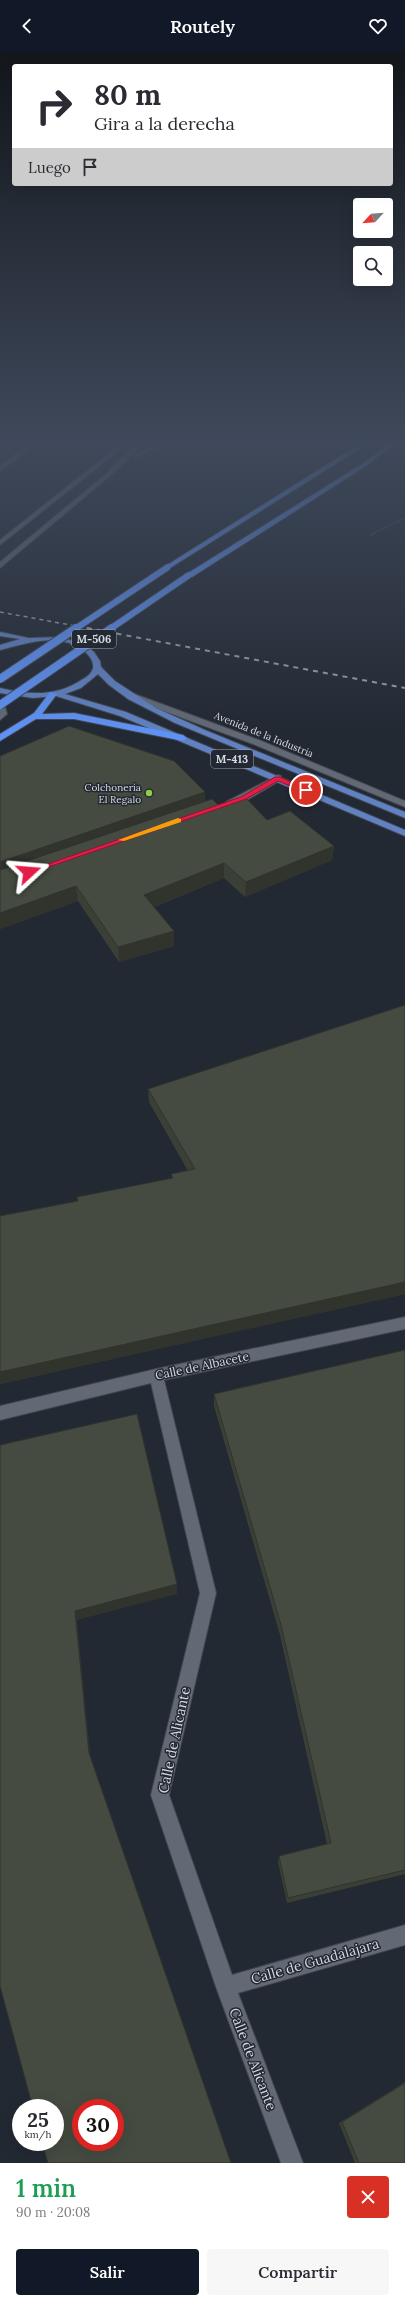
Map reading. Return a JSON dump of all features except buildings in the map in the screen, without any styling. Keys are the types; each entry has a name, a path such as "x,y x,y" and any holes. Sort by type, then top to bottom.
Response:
{"highway":[{"name":"M-506","path":"0,679 168,567 217,537"},
{"name":"M-506","path":"0,704 189,575 250,537"},
{"path":"0,738 35,717 48,705 55,694"},
{"path":"35,717 74,716 183,738"}],"main road":[{"name":"M-413","path":"0,634 30,639 66,641 82,646 96,658 97,668 94,675 83,684 55,694 28,696 0,690"},
{"name":"M-413","path":"0,648 30,639"},
{"name":"M-413","path":"97,668 106,680 127,694 176,720 405,815"},
{"name":"M-413","path":"55,694 123,714 278,778 405,833"}],"street":[{"path":"0,543 8,537"},
{"path":"0,566 35,537"},
{"name":"Avenida de la Industria","path":"127,694 256,742 405,804"},
{"path":"0,704 3,714 0,717"},
{"path":"222,806 244,798 278,778"},
{"name":"Avenida de la Industria","path":"392,798 405,798"},
{"name":"Calle de Albacete","path":"0,1413 156,1375 405,1323"},
{"name":"Calle de Alicante","path":"156,1375 208,1593 160,1795 226,1987 292,2163"},
{"name":"Calle de Guadalajara","path":"226,1987 405,1935"}],"railway":[{"path":"0,612 92,629"},
{"path":"87,628 405,688"}],"slow traffic":[{"path":"122,840 178,821"}],"place":[{"name":"Colchonería El Regalo","path":"149,793"}],"route":[{"path":"29,872 244,798 278,778 306,790"}]}
